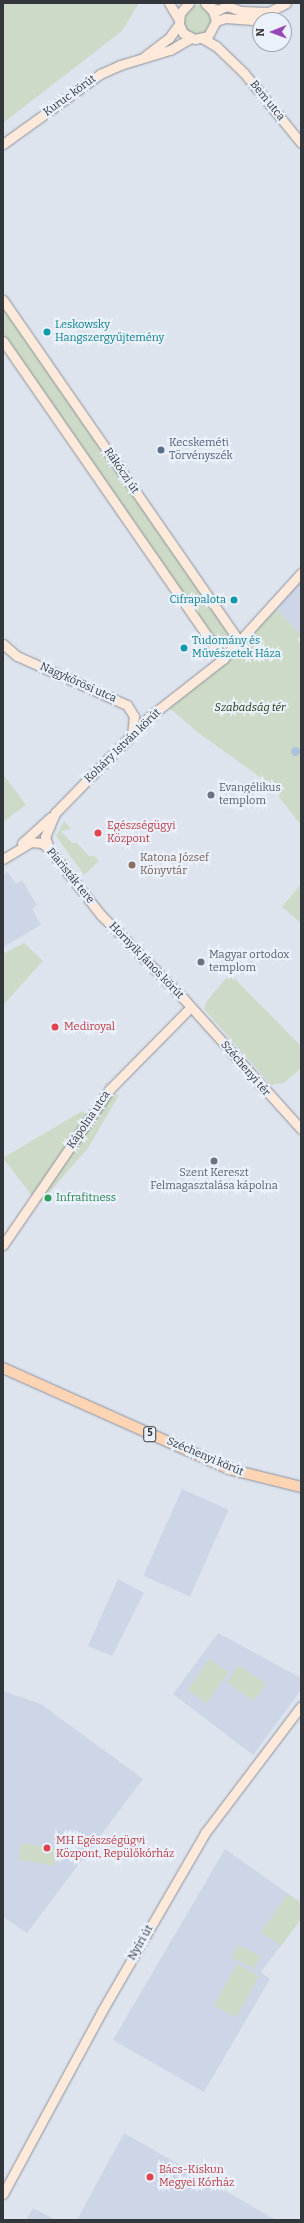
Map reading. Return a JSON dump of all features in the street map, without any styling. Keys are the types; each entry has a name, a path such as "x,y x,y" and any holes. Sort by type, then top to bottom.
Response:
{"main road":[{"name":"Széchenyi körút","path":"3,1368 229,1469 301,1487"}],"street":[{"path":"169,3 183,33 191,38 202,38 211,33 216,21 225,18 252,20"},
{"name":"Kuruc körút","path":"143,58 169,38 187,3"},
{"path":"208,5 218,10 227,6 241,11 270,12 286,3"},
{"path":"208,5 216,21"},
{"name":"Bem utca","path":"211,33 231,60 301,143"},
{"name":"Kuruc körút","path":"3,144 100,74 170,50 191,38"},
{"name":"Bem utca","path":"202,38 216,46 231,60"},
{"name":"Rákóczi út","path":"3,300 239,641"},
{"name":"Rákóczi út","path":"3,341 223,659"},
{"name":"Koháry István körút","path":"49,849 45,837 52,816 132,734 223,659 301,573"},
{"name":"Nagykőrösi utca","path":"3,644 17,656 127,705 134,716 132,734"},
{"name":"Piaristák tere","path":"4,858 52,816"},
{"name":"Piaristák tere","path":"4,858 31,842 42,843 49,849 101,915"},
{"name":"Hornyik János körút","path":"101,915 191,1007"},
{"name":"Széchenyi tér","path":"191,1007 301,1129"},
{"name":"Kápolna utca","path":"3,1245 110,1089 191,1007"},
{"name":"Nyíri út","path":"3,2194 103,2009 205,1833 301,1706"}],"shaded area":[{"path":"301,580 301,635 275,608"},
{"path":"293,747 297,747 299,751 297,755 293,755 291,753 291,749"},
{"path":"8,872 16,884 22,880 37,905 32,909 41,925 3,947 3,875"},
{"path":"182,1489 229,1510 190,1597 143,1576"},
{"path":"118,1579 144,1593 112,1656 88,1646"},
{"path":"218,1633 301,1678 301,1690 253,1755 173,1694"},
{"name":"MH Egészségügyi Központ, Repülőkórház","path":"3,1691 41,1704 143,1779 27,1933 3,1917"},
{"path":"225,1849 301,1903 301,1919 261,1972 270,1979 204,2092 113,2040"},
{"name":"Bács-Kiskun Megyei Kórház","path":"124,2133 276,2220 77,2220"},
{"path":"33,2208 56,2220 26,2220"}],"green space":[{"path":"3,3 139,3 122,31 3,123"},
{"path":"197,5 208,9 212,20 208,31 197,35 186,31 182,20 186,9"},
{"path":"3,307 225,628 231,640 227,647 222,650 3,339"},
{"name":"Szabadság tér","path":"275,608 301,635 297,640 301,644 301,825 267,782 200,734 168,707 234,654"},
{"path":"3,774 26,805 3,822"},
{"path":"64,821 71,829 61,831 72,843 77,843 89,856 94,856 99,861 84,875 56,836"},
{"path":"301,884 301,923 282,907"},
{"path":"24,943 43,961 3,1005 3,954"},
{"path":"227,977 233,977 301,1046 301,1068 284,1083 271,1085 204,1009 207,1001"},
{"path":"112,1094 119,1095 88,1148 41,1202 39,1201"},
{"path":"82,1111 87,1115 32,1196 3,1158"},
{"path":"209,1659 228,1672 207,1703 188,1691"},
{"path":"239,1665 266,1684 254,1701 227,1682"},
{"path":"21,1843 58,1849 55,1866 18,1860"},
{"path":"288,1894 301,1903 301,1919 281,1946 261,1932"},
{"path":"238,1945 260,1956 254,1969 232,1958"},
{"path":"237,1964 259,1976 236,2017 214,2005"}],"place":[{"name":"Leskowsky Hangszergyűjtemény","path":"47,332"},
{"name":"Kecskeméti Törvényszék","path":"161,450"},
{"name":"Cifrapalota","path":"234,600"},
{"name":"Tudomány és Művészetek Háza","path":"184,648"},
{"name":"Evangélikus templom","path":"211,795"},
{"name":"Egészségügyi Központ","path":"98,833"},
{"name":"Katona József Könyvtár","path":"132,865"},
{"name":"Magyar ortodox templom","path":"201,962"},
{"name":"Mediroyal","path":"55,1027"},
{"name":"Szent Kereszt Felmagasztalása kápolna","path":"214,1161"},
{"name":"Infrafitness","path":"48,1198"},
{"name":"MH Egészségügyi Központ, Repülőkórház","path":"47,1848"},
{"name":"Bács-Kiskun Megyei Kórház","path":"150,2177"}]}
